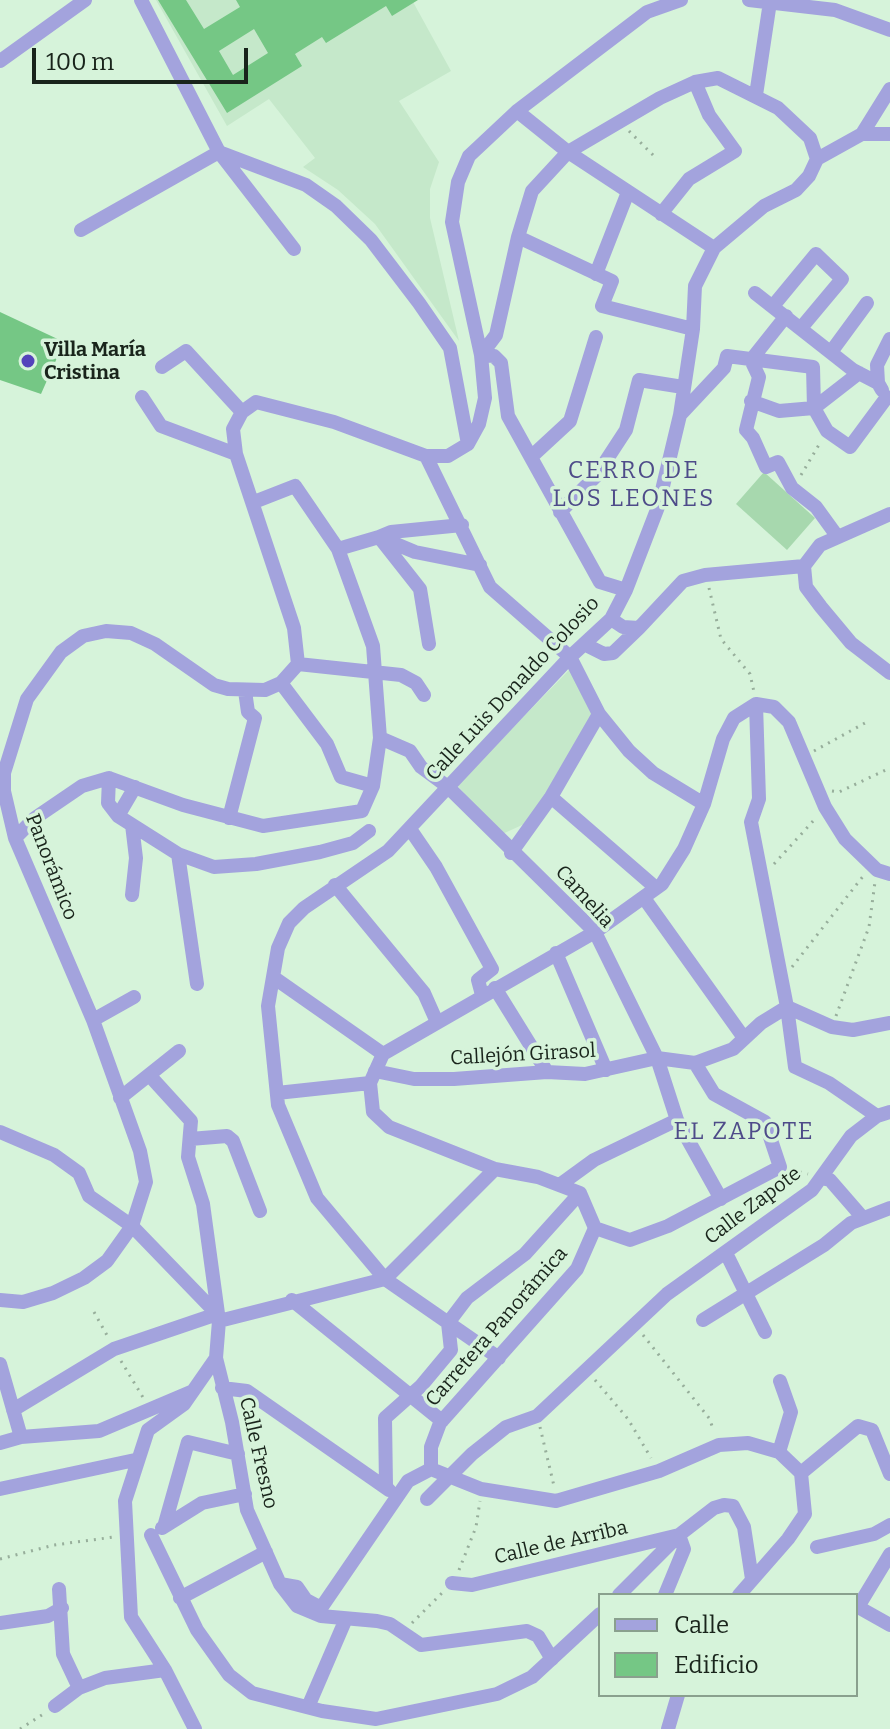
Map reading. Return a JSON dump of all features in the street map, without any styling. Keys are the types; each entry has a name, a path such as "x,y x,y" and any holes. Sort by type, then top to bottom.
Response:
{"street":[{"path":"0,61 85,0"},
{"path":"141,0 219,152 294,249"},
{"path":"373,786 341,777 327,744 281,683 298,664 294,628 236,454 233,429 242,412 256,402 273,404 426,456 448,456 468,444 479,424 485,398 481,355 452,222 458,182 469,156 517,111 647,12 681,0"},
{"path":"749,0 835,10 890,30"},
{"path":"756,95 770,2"},
{"path":"481,355 496,335 518,237 532,191 568,152 617,121 695,82 718,78 756,95 796,123 810,138 817,159 862,134 890,134"},
{"path":"661,214 689,179 735,151 709,115 695,82"},
{"path":"862,134 890,89"},
{"path":"517,111 568,152 714,248"},
{"path":"81,230 219,152"},
{"path":"219,152 306,185 336,206 371,240 450,348 468,444"},
{"name":"Calle Luis Donaldo Colosio","path":"499,1358 385,1279 317,1198 278,1105 268,1032 278,948 289,923 335,885 388,851 570,657 611,619 626,590 658,507 680,415 693,329 695,286 714,248 764,206 796,190 817,159"},
{"path":"596,274 628,192"},
{"path":"518,237 612,281 602,306 693,329"},
{"path":"773,306 816,254 842,279 801,328"},
{"path":"680,415 724,368 727,356 813,367 814,408 827,431 850,447 888,398 878,383 859,373 755,293"},
{"path":"831,352 867,303"},
{"path":"751,360 786,316"},
{"path":"531,457 570,421 596,337"},
{"path":"878,383 877,365 890,339"},
{"path":"162,367 186,351 242,412"},
{"path":"481,355 494,356 501,363 508,416 600,582 626,590"},
{"path":"751,360 759,377 746,430 766,467 778,462 792,488 816,507 837,536"},
{"path":"751,401 779,411 814,408 859,373"},
{"path":"560,512 596,476 626,430 639,380 683,387"},
{"path":"142,397 161,426 236,454"},
{"path":"485,398 508,398"},
{"path":"426,456 490,587 570,657 599,714 653,773 704,804"},
{"path":"254,502 295,486 338,549 373,646 376,673 380,738 373,786 362,811 369,831 388,851"},
{"path":"890,514 820,545 804,566 806,587 821,607 836,620 851,643 890,673"},
{"path":"338,549 391,532 462,525"},
{"path":"379,537 415,552 480,565"},
{"path":"379,537 420,589 429,644"},
{"path":"584,644 604,654 613,653 683,581 705,575 804,566"},
{"path":"611,619 623,627 639,628"},
{"name":"Panorámico","path":"0,1300 23,1302 53,1293 84,1278 107,1261 132,1226 146,1182 140,1151 93,1020 4,812 2,772 27,699 61,652 83,636 106,631 131,633 177,657 214,685 245,691 265,690 281,683"},
{"path":"298,664 401,675 416,683 424,695"},
{"path":"229,818 255,718 248,712 245,691"},
{"path":"756,704 759,799 751,822 760,881 787,1007 795,1067 885,1114 890,1129"},
{"path":"695,1063 714,1094 765,1122 780,1167 668,1226 630,1240 595,1228 580,1193 561,1184 495,1169 389,1127 373,1112 373,1077 383,1054 436,1020 595,932 650,893 684,849 704,804 723,739 734,718 756,704 774,707 789,722 825,807 845,839 879,870"},
{"path":"511,853 551,797 599,714"},
{"name":"Camelia","path":"380,738 410,751 421,767 448,787 511,853 541,877 595,932 657,1058 677,1120 721,1199"},
{"path":"15,838 35,818 82,786 109,778 229,818 263,826 362,811"},
{"path":"109,778 108,803 118,816 178,854 214,867 256,864 353,843 369,831"},
{"path":"118,816 135,787"},
{"path":"551,797 650,893 744,1038"},
{"path":"132,825 136,858 132,895"},
{"path":"410,829 436,867 492,969 478,980 547,1072"},
{"path":"178,854 197,984"},
{"path":"335,885 424,993 436,1020"},
{"path":"556,953 606,1070"},
{"path":"273,977 383,1054"},
{"path":"93,1020 134,997"},
{"path":"787,1007 832,1027 853,1030 890,1023"},
{"name":"Callejón Girasol","path":"277,1093 373,1077 454,1079 547,1072 585,1074 657,1058 695,1063 733,1049 787,1007"},
{"path":"120,1098 179,1051"},
{"name":"Calle Fresno","path":"150,1076 191,1121 188,1157 203,1204 218,1318 216,1358 245,1494 280,1584 297,1606 345,1621 390,1624 421,1645 527,1631 538,1636 552,1659"},
{"name":"Calle Zapote","path":"450,1479 472,1454 506,1427 537,1416 667,1294 812,1190 851,1136 885,1114"},
{"path":"561,1184 594,1160 677,1120"},
{"path":"0,1132 79,1173 89,1196 132,1226 218,1318"},
{"path":"190,1139 227,1136 233,1141 260,1211"},
{"path":"13,1410 114,1349 218,1318 385,1279 495,1169"},
{"path":"821,1178 830,1180 863,1218"},
{"path":"386,1486 385,1418 410,1397 451,1350 448,1323 467,1298 525,1254 580,1193"},
{"path":"703,1320 747,1296 863,1218 890,1208"},
{"name":"Carretera Panorámica","path":"431,1469 431,1447 442,1421 577,1269 595,1228"},
{"path":"726,1253 765,1332"},
{"path":"292,1300 442,1421"},
{"path":"195,1729 165,1670 131,1617 124,1536 125,1501 135,1460 148,1430 184,1404 216,1358"},
{"path":"0,1364 21,1437"},
{"path":"779,1452 791,1412 780,1381"},
{"path":"222,1388 247,1391 386,1486 396,1500"},
{"path":"0,1443 21,1437 99,1431 195,1390"},
{"path":"801,1473 858,1426 872,1430 890,1474"},
{"path":"238,1454 188,1442 158,1531 180,1598 197,1630 229,1675 252,1693 376,1719 457,1705 497,1694 532,1677 598,1616"},
{"path":"280,1584 297,1587 306,1600 321,1608 408,1481 431,1469 481,1489 556,1501 659,1471 719,1445 748,1443 779,1452 801,1473 805,1514 788,1539 741,1593"},
{"path":"0,1489 135,1460"},
{"path":"427,1499 450,1479"},
{"path":"124,1536 158,1531 202,1503 245,1494"},
{"path":"621,1593 679,1535 714,1508 733,1506 744,1527 752,1579"},
{"path":"817,1547 874,1534 890,1525"},
{"path":"666,1593 684,1549 679,1535"},
{"name":"Calle de Arriba","path":"452,1583 472,1585 679,1535"},
{"path":"180,1598 266,1552"},
{"path":"890,1554 858,1607 890,1625"},
{"path":"59,1589 63,1654 79,1688"},
{"path":"0,1623 48,1616 62,1608"},
{"path":"308,1707 345,1621"},
{"path":"55,1706 79,1688 105,1678 165,1670"},
{"path":"668,1729 677,1697"}],"path":[{"path":"617,121 654,156"},
{"path":"792,488 827,431"},
{"path":"705,575 721,639 750,674 756,704"},
{"path":"803,755 865,723"},
{"path":"813,780 823,778 830,790 839,792 890,768"},
{"path":"760,881 825,807"},
{"path":"782,980 879,870"},
{"path":"832,1027 869,927 879,870"},
{"path":"780,1167 821,1178"},
{"path":"635,1326 709,1418 719,1445"},
{"path":"588,1371 628,1419 659,1471"},
{"path":"537,1416 553,1475 556,1501"},
{"path":"401,1634 452,1583 476,1527 481,1489"},
{"path":"0,1559 54,1545 124,1536"},
{"path":"20,1729 55,1706"}],"shaded area":[{"path":"156,0 412,0 451,71 399,101 439,162 430,189 430,218 459,341 375,224 338,190 303,167 315,158 269,99 227,126"},
{"path":"764,472 815,518 787,550 736,504"},
{"path":"570,669 594,712 531,821 500,835 457,785"}],"building":[{"path":"158,0 186,0 204,29 240,7 236,0 418,0 392,16 386,6 326,43 322,37 295,54 302,66 227,113","holes":["254,29 268,53 233,75 219,51"]},
{"name":"Villa María Cristina","path":"0,312 64,342 41,394 0,380"}],"place":[{"name":"Villa María Cristina","path":"28,361"}],"district":[{"name":"CERRO DE LOS LEONES","path":"634,485"},
{"name":"EL ZAPOTE","path":"744,1132"}]}
